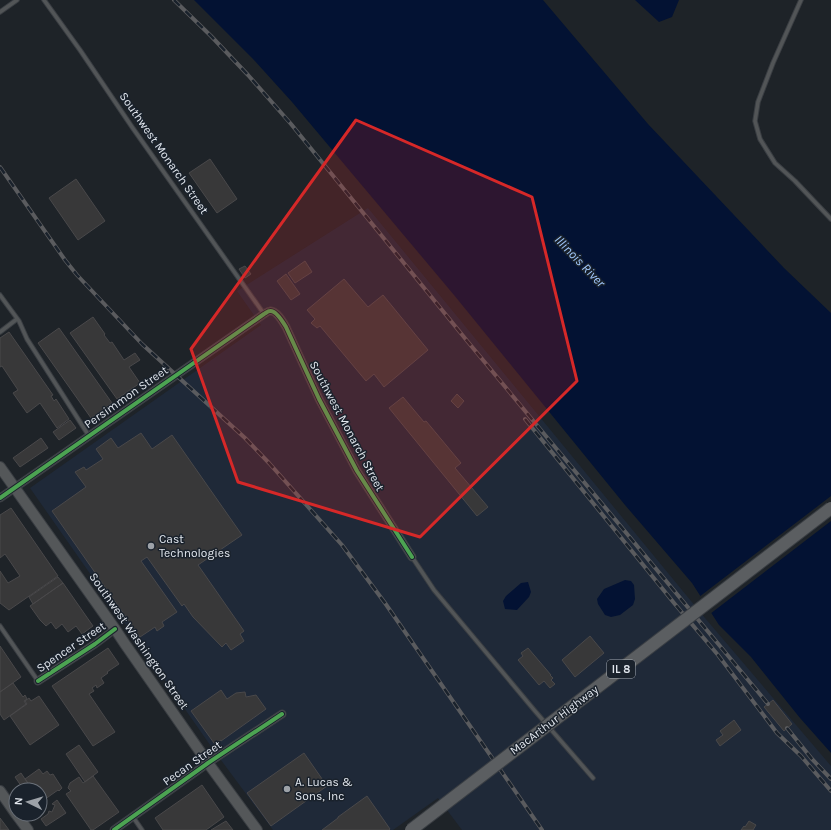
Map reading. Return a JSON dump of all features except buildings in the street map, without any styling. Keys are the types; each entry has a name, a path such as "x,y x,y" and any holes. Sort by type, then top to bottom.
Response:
{"main road":[{"name":"Southwest Washington Street","path":"0,467 208,763 257,830"},
{"name":"MacArthur Highway","path":"411,830 831,508"},
{"path":"0,791 8,802"}],"street":[{"name":"Southwest Monarch Street","path":"264,314 269,311 273,311 279,316 286,327 319,399 358,471 412,557"},
{"name":"Persimmon Street","path":"0,498 264,314"},
{"name":"Spencer Street","path":"38,682 115,629"},
{"name":"Pecan Street","path":"114,830 208,763 282,714"}],"lane":[{"path":"0,12 17,0"},
{"name":"Southwest Monarch Street","path":"44,0 264,314"},
{"path":"801,0 773,63 758,102 755,121 760,139 774,163 795,181 831,219"},
{"path":"0,295 17,319 27,339 89,436"},
{"path":"0,332 17,319"},
{"path":"412,557 434,590 593,778"},
{"path":"0,626 38,682"},
{"path":"133,817 142,830"}],"highlighted area":[{"path":"356,120 532,197 577,381 420,537 238,482 191,349"}],"shaded area":[{"path":"368,208 705,618 831,766 831,830 462,830 438,798 393,830 273,830 215,752 30,488 261,325 237,291"}],"water":[{"name":"Illinois River","path":"194,0 543,0 648,124 784,268 831,313 831,753 800,718 751,657 719,625 692,583 625,505 454,295 292,102 253,59"},
{"path":"635,0 679,0 672,17 659,22"},
{"path":"625,580 631,581 634,585 635,599 633,605 620,615 611,617 605,615 598,604 597,599 604,589"},
{"path":"528,582 531,592 529,597 517,610 505,609 503,601 506,596 521,583"}],"pier":[{"path":"831,496 831,521 710,614 699,597"}],"railway":[{"path":"174,0 248,75 291,124 468,342 768,704"},
{"path":"0,167 77,275 142,344 245,438 342,545 385,603 542,830"},
{"path":"525,419 718,655 777,733 801,756 831,791"},
{"path":"787,728 812,759 831,779"}],"cycle path":[{"path":"0,498 268,311 272,311 275,312 286,327 319,399 357,471 412,557"},
{"path":"38,681 95,644 115,629"},
{"path":"114,830 208,763 282,714"}],"place":[{"name":"Cast Technologies","path":"151,546"},
{"name":"A. Lucas & Sons, Inc","path":"287,789"}]}
